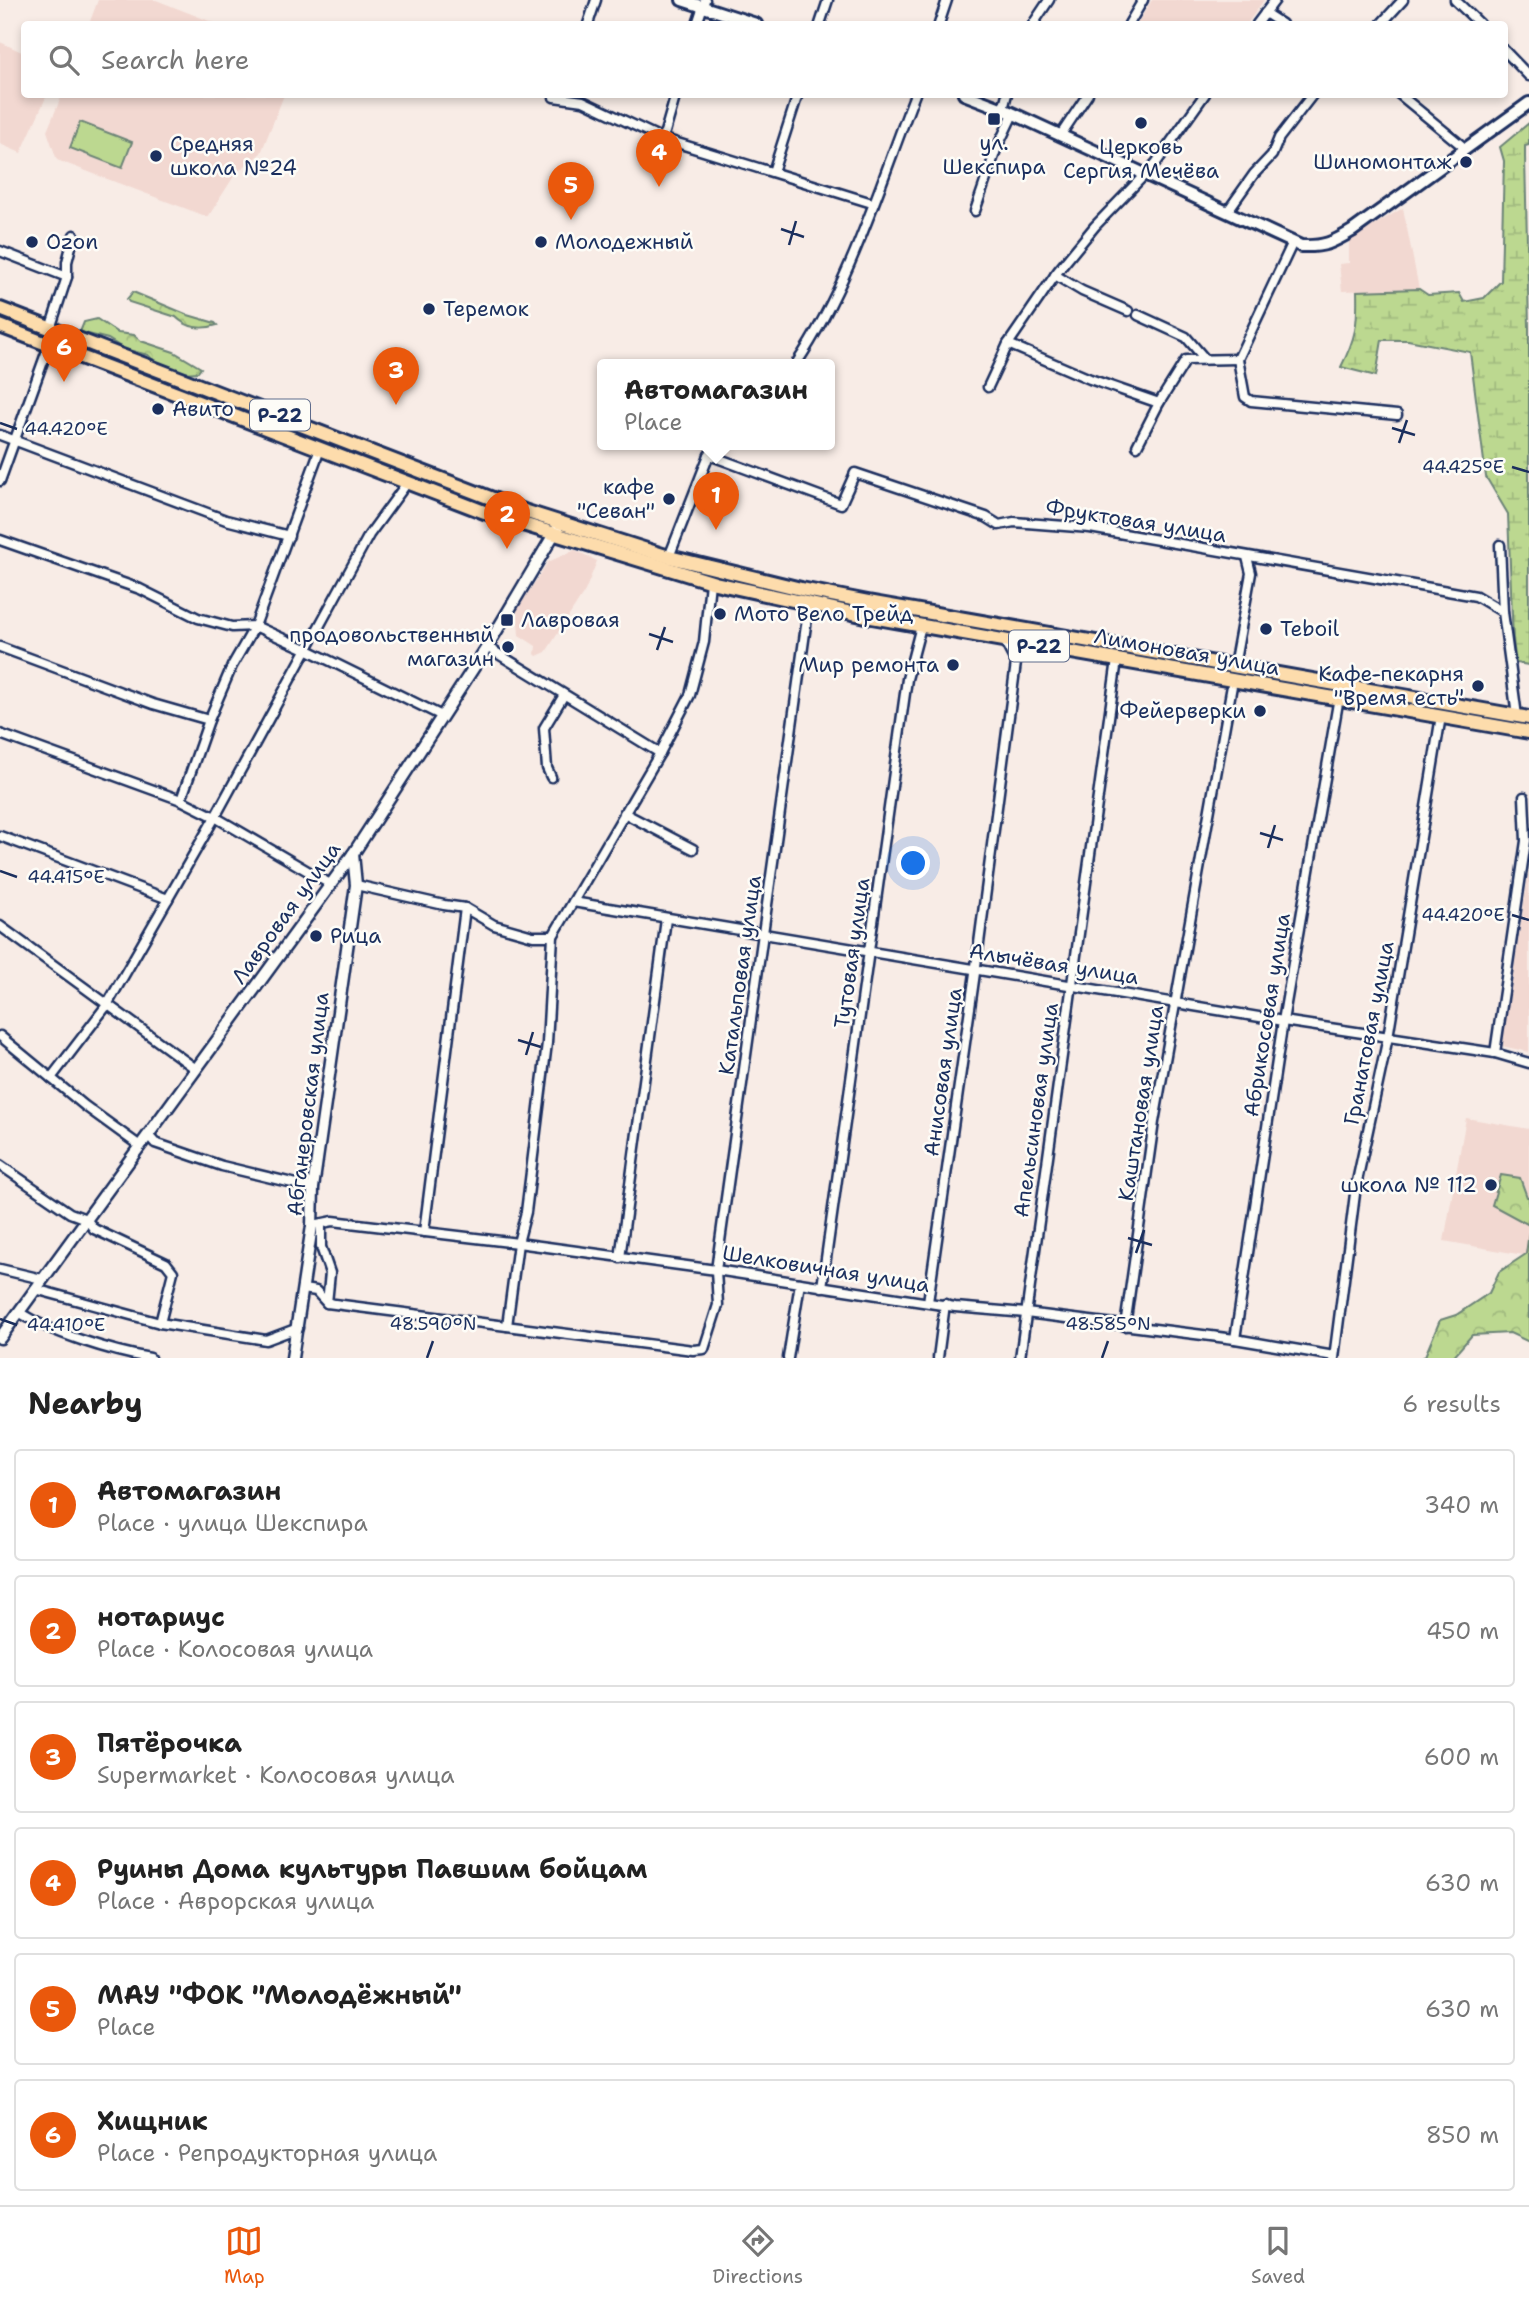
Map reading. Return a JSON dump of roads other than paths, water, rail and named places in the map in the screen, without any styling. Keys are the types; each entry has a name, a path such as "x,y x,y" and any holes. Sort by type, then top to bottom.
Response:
{"highway":[{"name":"Р-22","path":"0,309 559,522"},
{"name":"Р-22","path":"0,326 407,483 555,535"},
{"name":"Лимоновая улица","path":"559,522 669,557 868,603 1523,717"},
{"name":"Лимоновая улица","path":"555,535 710,582 809,604 1529,732"}],"main road":[{"path":"682,0 704,3 749,21"},
{"path":"974,98 1301,246 1330,244 1352,231 1529,103"}],"street":[{"path":"589,21 596,0"},
{"path":"821,21 828,0"},
{"path":"940,21 947,0"},
{"path":"1035,21 1049,0"},
{"path":"1131,21 1143,0"},
{"path":"1259,21 1275,0"},
{"path":"1384,21 1404,0"},
{"path":"1455,0 1477,21"},
{"path":"698,21 704,3"},
{"path":"1265,13 1277,21"},
{"path":"1508,54 1529,76"},
{"path":"566,98 583,101 661,138 872,203"},
{"path":"661,138 675,98"},
{"path":"773,172 797,98"},
{"path":"799,359 814,336 843,277 913,98"},
{"path":"975,211 1008,112 1007,98"},
{"path":"1060,136 1085,98"},
{"path":"988,387 1008,344 1055,275 1095,226 1144,175 1202,98"},
{"path":"1227,212 1254,174 1272,155 1279,138 1310,98"},
{"path":"1404,98 1466,149"},
{"path":"50,329 67,277 67,262 74,235"},
{"path":"1293,242 1238,359 1243,393 1251,401 1397,415"},
{"path":"0,251 67,277"},
{"path":"1055,275 1082,291 1128,311"},
{"path":"1138,315 1186,337 1205,359"},
{"path":"1008,344 1090,379 1159,403"},
{"path":"0,481 49,345"},
{"path":"1137,446 1159,403 1186,360 1238,359"},
{"path":"0,435 226,520 289,537"},
{"path":"181,800 209,720 232,666 255,626 320,449"},
{"path":"669,557 709,455 716,450"},
{"name":"Фруктовая улица","path":"709,455 841,504 855,473 986,517 999,525 1014,522 1090,528 1476,596 1503,612"},
{"path":"51,1078 107,1005 215,817 369,536 407,483"},
{"name":"Лавровая улица","path":"0,1338 354,854 487,647 555,535 559,522"},
{"path":"0,540 140,589 198,618 232,627 255,626 442,716"},
{"path":"1500,545 1503,612 1523,717"},
{"path":"1234,666 1251,573 1247,557"},
{"path":"303,1289 316,1291 327,1303 507,1326 518,1243 526,1212 547,1043 553,936 690,695 704,642 710,582"},
{"name":"Катальповая улица","path":"507,1326 693,1350 704,1349 718,1305 716,1270 809,604"},
{"name":"Тутовая улица","path":"822,1287 907,679 921,626"},
{"name":"Анисовая улица","path":"928,1302 976,969 1016,663 1004,640"},
{"path":"0,647 153,705 209,720"},
{"path":"487,647 660,752"},
{"name":"Апельсиновая улица","path":"1020,1358 1117,660"},
{"name":"Каштановая улица","path":"1125,1326 1154,1122 1233,680"},
{"path":"551,777 547,768 544,728 564,695"},
{"name":"Абрикосовая улица","path":"1235,1339 1283,1021 1339,697"},
{"name":"Гранатовая улица","path":"1334,1357 1356,1186 1388,1037 1441,716"},
{"path":"0,734 181,800 330,884"},
{"path":"1495,1053 1526,841 1524,797"},
{"path":"624,813 693,849"},
{"path":"0,836 168,899"},
{"name":"Абганеровская улица","path":"292,1358 316,1225 313,1188 356,885 354,854"},
{"path":"356,885 465,908 494,925 533,936 553,936"},
{"name":"Алычёвая улица","path":"573,902 1283,1021 1495,1053 1529,1063"},
{"path":"424,1232 465,908"},
{"path":"620,1258 666,919"},
{"path":"0,926 196,1069"},
{"path":"0,1036 85,1106 140,1146"},
{"path":"148,1135 156,1143 222,1166 313,1188"},
{"path":"0,1165 70,1213 86,1219 94,1228 166,1263 173,1272 160,1323"},
{"name":"Шелковичная улица","path":"316,1225 333,1221 518,1243 955,1307 1026,1313 1235,1339 1334,1357"},
{"path":"316,1225 330,1273 327,1303"},
{"path":"0,1269 42,1279"},
{"path":"788,1358 800,1283"},
{"path":"35,1289 160,1323 266,1340 298,1328"},
{"path":"938,1358 945,1304"},
{"path":"19,1312 35,1324 145,1358"}],"place":[{"name":"ул. Шекспира","path":"994,119"},
{"name":"Церковь Сергия Мечёва","path":"1141,123"},
{"name":"Средняя школа №24","path":"156,156"},
{"name":"Шиномонтаж","path":"1466,162"},
{"name":"Руины Дома культуры Павшим бойцам","path":"659,187"},
{"name":"МАУ \"ФОК \"Молодёжный\"","path":"571,220"},
{"name":"Ozon","path":"32,242"},
{"name":"Молодежный","path":"541,242"},
{"name":"Теремок","path":"429,309"},
{"name":"Хищник","path":"64,382"},
{"name":"Пятёрочка","path":"396,405"},
{"name":"Авито","path":"158,409"},
{"name":"кафе \"Севан\"","path":"669,499"},
{"name":"Автомагазин","path":"716,530"},
{"name":"нотариус","path":"507,549"},
{"name":"Мото Вело Трейд","path":"720,614"},
{"name":"Лавровая","path":"507,620"},
{"name":"Teboil","path":"1266,629"},
{"name":"продовольственный магазин","path":"508,647"},
{"name":"Мир ремонта","path":"953,665"},
{"name":"Кафе-пекарня \"Время есть\"","path":"1478,686"},
{"name":"Фейерверки","path":"1260,711"},
{"name":"Рица","path":"316,936"},
{"name":"школа № 112","path":"1491,1185"}]}
